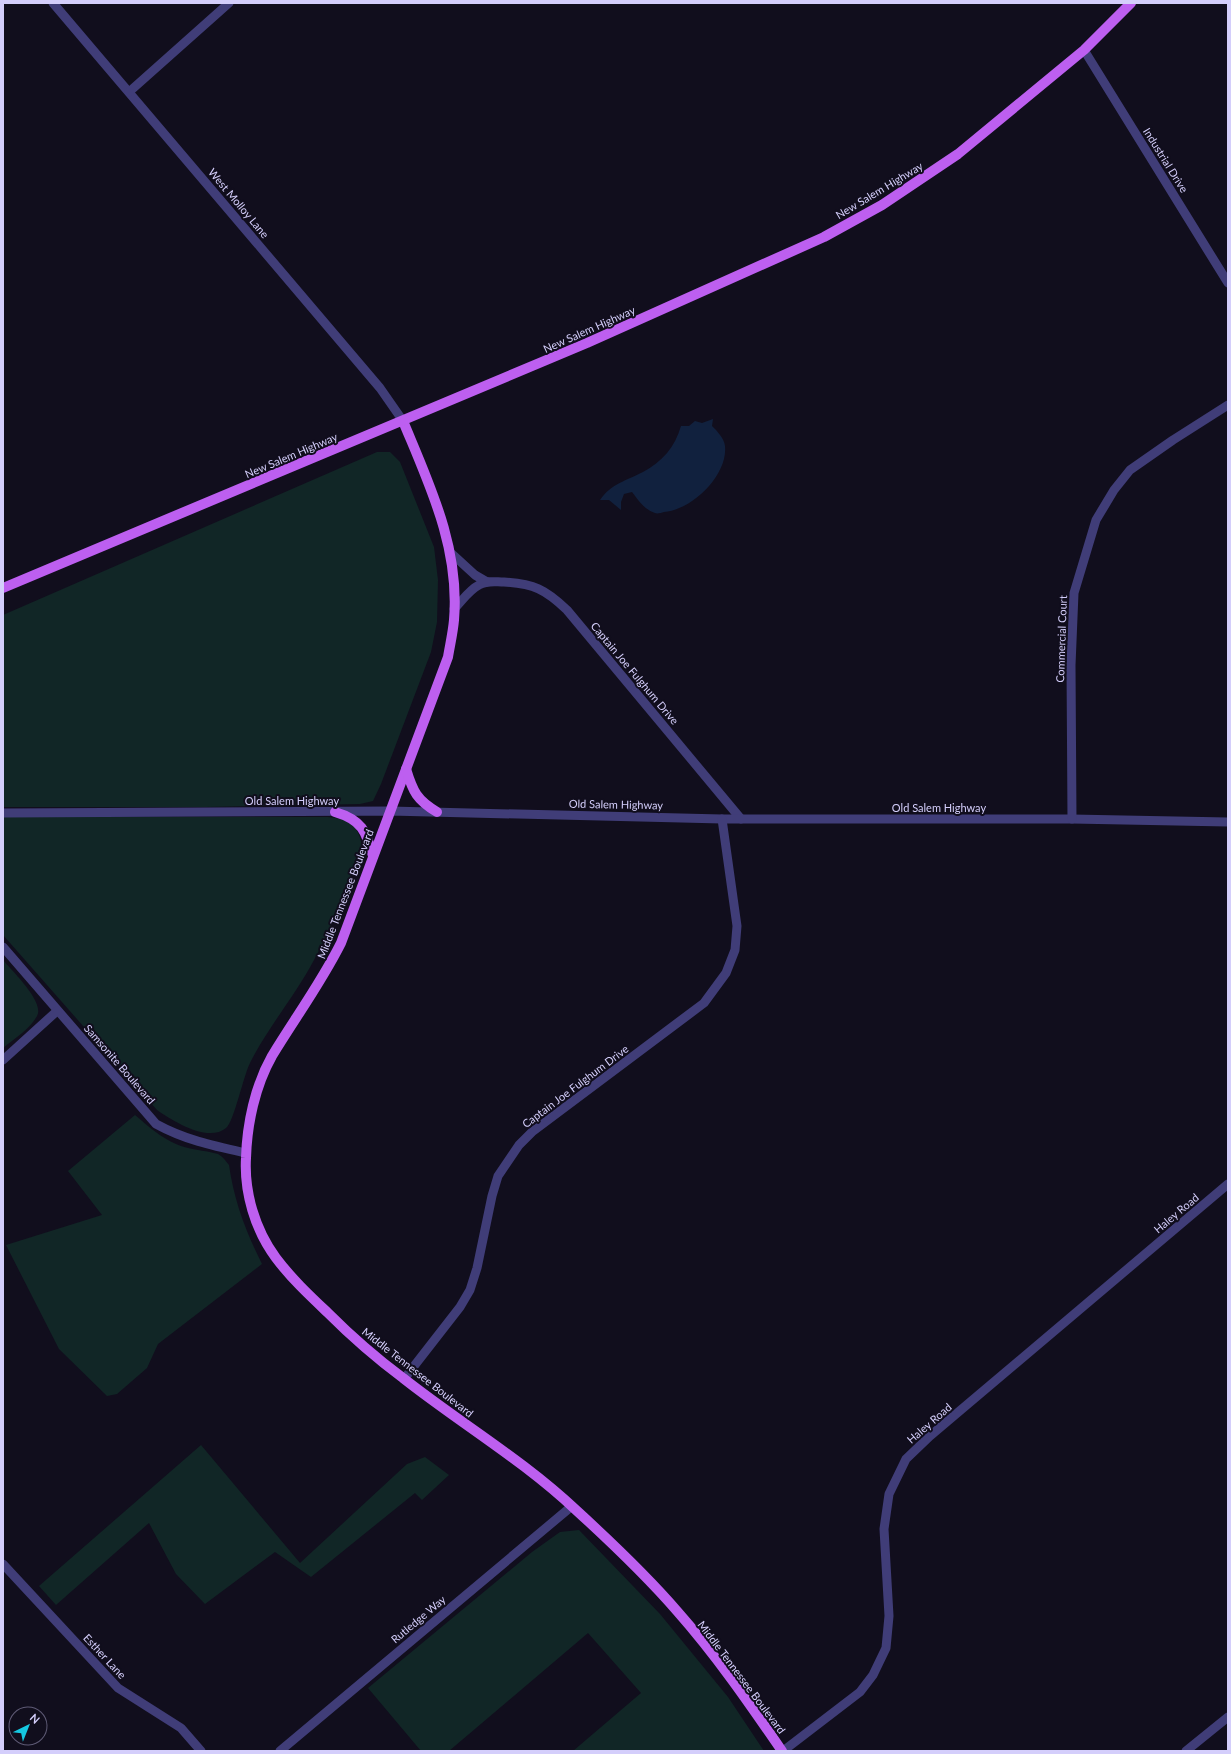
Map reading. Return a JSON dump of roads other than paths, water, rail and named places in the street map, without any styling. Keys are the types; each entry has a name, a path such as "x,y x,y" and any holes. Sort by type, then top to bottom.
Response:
{"main road":[{"name":"New Salem Highway","path":"3,588 587,343 824,237 882,205 958,154 1084,50 1131,3"},
{"name":"Middle Tennessee Boulevard","path":"403,421 444,524 451,553 454,583 454,620 448,657 341,943 327,972 272,1058 258,1087 249,1125 246,1153 247,1188 257,1223 275,1257 303,1289 352,1336 404,1379 517,1461 572,1506 623,1554 677,1610 714,1654 783,1751"},
{"path":"406,769 416,794 424,804 437,812"},
{"path":"335,812 354,819 361,826 367,835 373,856"}],"street":[{"name":"West Molloy Lane","path":"53,3 380,388 403,421"},
{"path":"129,92 229,3"},
{"name":"Industrial Drive","path":"1084,50 1228,282"},
{"name":"Commercial Court","path":"1072,820 1071,665 1074,592 1096,520 1114,490 1130,470 1173,440 1228,405"},
{"name":"Captain Joe Fulghum Drive","path":"451,553 475,575 487,582 536,586 552,595 567,610 741,819"},
{"path":"454,608 478,585 487,582"},
{"name":"Old Salem Highway","path":"3,813 437,812 722,819 1228,822"},
{"name":"Captain Joe Fulghum Drive","path":"404,1379 460,1307 470,1290 477,1268 492,1196 498,1176 519,1145 532,1132 704,1003 726,973 735,950 736,926 722,819"},
{"name":"Samsonite Boulevard","path":"3,947 156,1124 176,1135 201,1144 246,1153"},
{"path":"3,1060 57,1011"},
{"name":"Haley Road","path":"783,1751 860,1692 873,1675 886,1648 889,1616 884,1529 889,1494 906,1459 930,1436 1228,1184"},
{"name":"Rutledge Way","path":"280,1751 572,1506"},
{"name":"Esther Lane","path":"3,1564 118,1688 181,1728 201,1751"},
{"path":"1186,1751 1228,1717"}],"water":[{"path":"713,419 712,426 720,435 725,446 724,457 721,468 714,479 696,498 675,510 658,513 651,512 632,492 624,494 621,502 621,510 609,500 600,500 614,486 643,472 662,459 675,441 681,426 689,426 695,421 702,423"}]}
